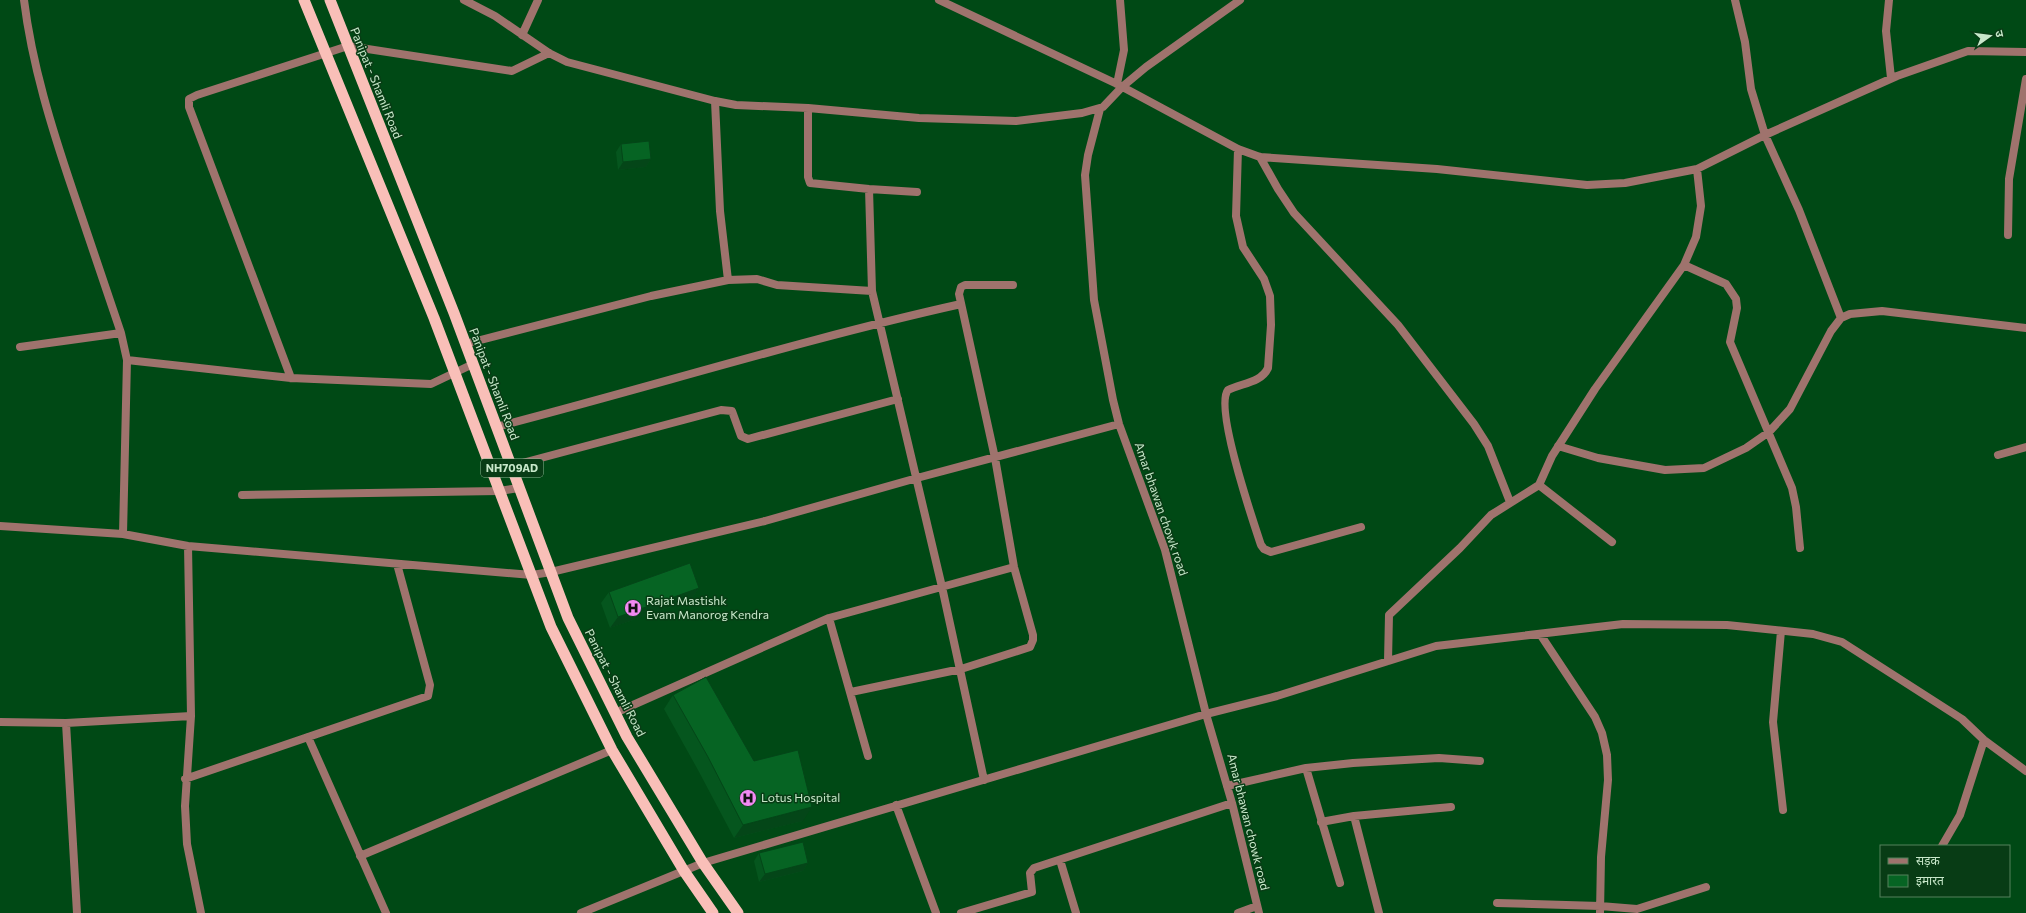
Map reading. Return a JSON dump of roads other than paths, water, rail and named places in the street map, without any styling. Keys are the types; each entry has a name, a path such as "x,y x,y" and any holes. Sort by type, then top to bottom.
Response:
{"highway":[{"name":"NH709AD","path":"304,0 455,374 551,627 612,750 684,871 713,913"},
{"name":"Panipat - Shamli Road","path":"330,0 473,364 568,618 627,737 703,863 738,913"}],"street":[{"path":"24,0 27,25 39,79 56,138 121,333 127,360 123,534"},
{"path":"464,0 495,16 549,54 567,62 715,101 736,105 808,108 919,118 1016,121 1052,118 1100,109 1119,85 1240,0"},
{"path":"522,35 538,0"},
{"path":"939,0 1119,85 1238,149 1260,157 1437,169 1587,185 1625,183 1697,169 1765,135 1891,78 1968,51 2026,52"},
{"path":"1119,85 1124,50 1120,0"},
{"path":"1735,0 1745,42 1751,88 1765,135 1799,210 1841,318"},
{"path":"1889,0 1886,31 1891,78"},
{"path":"291,378 188,103 192,97 348,46 512,71 549,54"},
{"path":"2008,235 2009,179 2026,78"},
{"path":"715,101 720,211 728,280"},
{"path":"808,108 808,176 810,183 917,192"},
{"name":"Amar bhawan chowk road","path":"1100,109 1088,155 1086,188 1094,300 1103,357 1119,424 1165,550 1206,714 1232,803 1258,910"},
{"path":"1238,149 1236,216 1243,247 1268,287 1271,325 1268,368 1265,374 1261,378 1228,390 1225,394 1224,401 1226,424 1261,546 1271,552 1361,527"},
{"path":"1260,157 1278,190 1294,213 1398,325 1474,424 1488,446 1510,502"},
{"path":"1388,661 1389,615 1460,548 1491,515 1539,485 1558,446 1595,389 1684,265 1696,237 1701,206 1697,169"},
{"path":"869,189 872,291 961,668 984,780"},
{"path":"1684,265 1726,284 1732,292 1737,308 1730,342 1792,488 1796,507 1800,548"},
{"path":"465,344 651,296 728,280 757,279 777,285 872,291"},
{"path":"851,692 961,668 1030,647 1032,644 1033,635 1014,567 995,458 959,291 965,285 1013,285"},
{"path":"496,427 614,397 880,322 961,304"},
{"path":"1558,446 1598,458 1665,470 1704,468 1746,448 1769,432 1790,409 1831,331 1841,318 1859,312 1882,311 2025,327"},
{"path":"20,347 121,333"},
{"path":"127,360 291,378 431,384 455,374 473,364"},
{"path":"511,466 721,410 732,412 741,436 748,439 898,400"},
{"path":"0,526 123,534 188,546 532,575 551,572 765,521 917,478 1119,424"},
{"path":"1998,455 2026,447"},
{"path":"1539,485 1612,542"},
{"path":"242,495 500,491 519,488"},
{"path":"188,546 191,716 185,779 187,844 199,913"},
{"path":"185,779 428,696 430,694 430,685 397,564"},
{"path":"615,713 829,618 1014,567"},
{"path":"829,618 868,756"},
{"path":"581,913 703,863 1206,714 1277,696 1436,646 1623,624 1727,625 1813,634 1842,642 1962,719 1984,740 2026,770"},
{"path":"1782,630 1773,722 1783,810"},
{"path":"1540,634 1595,717 1602,733 1607,755 1608,780 1601,857 1600,909"},
{"path":"0,722 66,723 191,716"},
{"path":"66,723 77,913"},
{"path":"308,737 386,913"},
{"path":"1943,845 1960,815 1984,740"},
{"path":"360,856 612,750"},
{"path":"1227,786 1306,768 1353,763 1439,758 1480,761"},
{"path":"1306,768 1340,883"},
{"path":"961,913 1032,892 1030,873 1032,869 1232,803"},
{"path":"896,805 936,913"},
{"path":"1321,822 1354,816 1451,807"},
{"path":"1354,816 1379,913"},
{"path":"1060,860 1076,913"},
{"path":"1497,903 1600,909 1636,909 1706,887"},
{"path":"1238,913 1258,910"}],"place":[{"name":"Rajat Mastishk Evam Manorog Kendra","path":"633,608"},
{"name":"Lotus Hospital","path":"748,798"}]}
